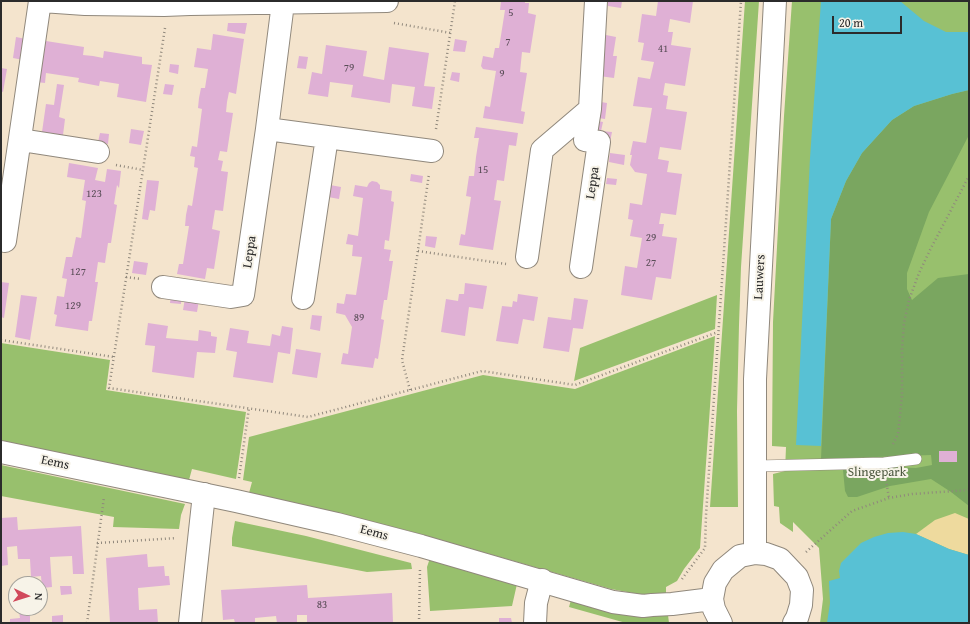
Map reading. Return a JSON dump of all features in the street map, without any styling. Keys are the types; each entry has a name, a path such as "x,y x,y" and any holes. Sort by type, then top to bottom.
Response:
{"street":[{"path":"5,241 41,1 164,5 387,1"},
{"name":"Leppa","path":"581,267 599,142 585,140 590,109 596,1"},
{"name":"Lauwers","path":"755,553 755,379 775,1"},
{"name":"Leppa","path":"163,287 231,297 243,295 268,129 294,2"},
{"path":"527,257 542,150 590,109"},
{"path":"268,129 432,151"},
{"path":"303,298 328,137"},
{"path":"20,140 98,152"},
{"name":"Eems","path":"1,452 204,494 338,524 542,580 612,602 643,606 712,599"},
{"path":"190,623 204,494"},
{"path":"721,623 714,609 712,599 715,583 723,570 740,556 755,553 766,554 780,559 797,577 802,590 801,605 794,623"},
{"path":"535,623 536,603 542,580"}],"lane":[{"path":"756,466 884,463 916,460"}],"path":[{"path":"410,390 402,360 455,1"},
{"path":"672,604 678,585 705,548 741,1"},
{"path":"889,498 884,463 898,434 902,396 902,349 904,323 909,300 919,273 931,248 969,176"},
{"path":"418,251 512,265 527,257"},
{"path":"1,340 114,358"},
{"path":"236,501 249,408"},
{"path":"87,623 107,474"},
{"path":"788,568 852,511 889,498 912,494 969,490"},
{"path":"97,543 199,536"},
{"path":"419,623 421,546"}],"green space":[{"path":"745,1 759,1 741,267 737,411 738,507 710,507"},
{"name":"Slingepark","path":"792,1 969,1 969,623 820,623 823,599 819,548 793,522 793,532 780,523 779,507 774,506 773,474 785,471 786,447 772,446 773,322"},
{"path":"969,90 969,135 929,212 907,273 907,289 912,300 938,278 969,274 969,506 931,479 890,486 857,497 848,497 845,491 843,470 890,467 916,468 932,465 931,455 821,459 831,219 846,181 862,153 892,120 914,106"},
{"path":"717,295 715,329 574,381 580,348"},
{"path":"715,336 700,548 677,581 666,587 666,594 638,594 611,589 409,531 249,493 252,482 243,480 249,437 483,375 575,389"},
{"path":"1,343 110,360 106,390 246,412 236,479 192,469 189,480 1,441"},
{"path":"1,465 185,504 181,515 179,529 113,527 114,517 1,496"},
{"path":"235,521 306,536 411,563 412,569 367,572 232,546"},
{"path":"430,558 517,584 512,606 430,611 427,567"},
{"path":"571,600 668,615 669,623 626,623 569,607"}],"sand":[{"path":"955,513 969,519 969,555 949,549 916,534 935,520"}],"water":[{"path":"821,1 900,1 924,21 946,32 969,32 969,90 914,106 892,120 862,153 846,181 831,219 821,446 796,445 810,158"},
{"path":"903,532 916,534 949,549 969,555 969,623 827,623 830,603 829,581 840,578 839,571 841,563 861,543 888,533"}],"building":[{"path":"501,1 525,1 525,3 529,3 528,13 536,15 530,53 522,52 520,72 527,73 521,111 525,112 523,124 483,118 485,106 490,107 496,71 483,69 481,66 483,56 493,58 495,48 499,48 505,10 500,10"},
{"path":"608,1 622,1 621,8 608,6"},
{"path":"658,1 693,1 690,23 670,19 668,32 673,32 671,45 691,48 685,86 665,83 663,95 668,96 666,109 687,112 681,150 660,147 658,159 669,161 667,172 682,174 676,215 661,213 659,224 664,224 662,236 677,238 671,279 656,277 652,300 621,295 625,266 637,268 642,238 630,236 633,220 628,219 630,203 642,205 647,174 635,172 630,165 632,155 630,155 633,141 646,143 652,108 633,106 638,77 650,79 654,62 641,60 644,43 638,42 642,14 656,16"},
{"path":"228,23 247,23 245,34 227,31"},
{"path":"213,34 244,39 236,94 229,92 227,102 226,112 233,113 227,152 220,151 218,160 223,161 221,171 228,172 223,211 215,210 212,229 220,231 214,269 207,268 205,279 177,274 179,264 183,264 189,226 185,226 186,215 188,205 192,206 198,168 194,167 195,157 190,156 192,146 197,147 202,109 198,108 199,98 201,88 205,88 208,69 194,67 197,48 211,50"},
{"path":"606,35 616,37 613,56 617,56 614,78 599,76 603,40 605,40"},
{"path":"16,37 26,39 23,60 13,58"},
{"path":"455,39 467,41 465,52 453,51"},
{"path":"46,41 84,47 83,55 103,58 104,51 142,57 142,64 152,65 146,102 117,97 119,84 100,81 99,86 78,82 79,78 46,73 45,83 36,82"},
{"path":"326,45 367,51 363,76 384,80 389,47 429,53 424,86 435,87 432,109 412,106 415,87 392,84 390,103 351,97 353,85 330,82 328,97 308,94 312,72 322,74"},
{"path":"299,56 308,57 306,69 297,68"},
{"path":"170,64 179,65 178,74 169,72"},
{"path":"1,68 7,69 3,92 1,91"},
{"path":"452,72 460,73 459,82 450,80"},
{"path":"57,84 64,85 59,117 65,119 63,135 42,132 46,104 54,105"},
{"path":"165,84 174,85 172,95 163,94"},
{"path":"595,101 607,103 605,119 592,117"},
{"path":"592,120 603,122 601,131 612,132 610,142 600,140"},
{"path":"476,127 518,133 516,146 509,145 504,181 497,180 494,200 501,201 493,250 459,245 461,234 465,235 471,197 466,196 469,176 474,176 479,138 474,138"},
{"path":"131,129 144,131 141,145 129,143"},
{"path":"100,133 109,134 108,144 98,142"},
{"path":"610,153 625,155 624,165 609,162"},
{"path":"69,163 98,168 95,180 105,182 107,169 121,171 119,188 117,185 114,204 117,205 111,243 108,243 105,263 98,262 95,282 98,282 92,321 89,321 88,331 55,326 57,315 54,314 57,296 64,297 67,279 62,278 66,257 72,257 76,237 81,238 86,201 82,200 85,180 67,177"},
{"path":"411,174 423,176 422,183 410,181"},
{"path":"607,178 617,179 616,185 606,184"},
{"path":"147,180 159,181 155,211 150,210 148,220 142,219"},
{"path":"372,181 377,182 380,185 380,189 392,191 391,201 394,202 389,241 385,240 384,249 391,250 389,261 393,261 387,300 384,300 381,319 384,320 378,359 375,358 373,368 341,364 343,353 348,354 352,327 345,315 336,313 337,303 344,304 346,294 356,295 362,257 352,256 353,245 346,244 348,234 358,236 363,198 353,196 355,185 367,187"},
{"path":"330,185 341,187 339,199 328,197"},
{"path":"426,236 437,237 435,248 425,246"},
{"path":"134,261 148,263 146,275 132,273"},
{"path":"1,282 9,283 4,318 1,317"},
{"path":"465,283 487,286 483,309 469,307 465,336 441,332 446,299 458,301 459,294 464,294"},
{"path":"518,294 538,297 534,321 523,319 518,344 496,341 502,306 512,307 513,301 517,302"},
{"path":"21,295 37,297 30,340 15,337"},
{"path":"171,295 181,297 181,304 170,303"},
{"path":"185,298 199,300 197,312 183,310"},
{"path":"574,298 588,300 583,329 573,328 569,352 543,348 548,317 571,320"},
{"path":"312,315 322,316 320,331 310,329"},
{"path":"148,323 168,326 166,338 198,341 199,330 211,332 211,336 217,337 215,353 197,352 194,378 152,372 155,346 145,345"},
{"path":"282,326 293,328 290,354 278,352 273,383 233,377 237,352 226,350 230,328 249,331 247,343 270,346 272,334 280,336"},
{"path":"296,349 321,353 317,378 292,374"},
{"path":"939,451 957,451 957,462 939,462"},
{"path":"17,517 18,530 81,526 84,574 73,574 72,556 50,557 52,587 48,587 48,576 31,576 30,559 18,559 17,546 7,547 8,565 1,566 1,518"},
{"path":"147,554 148,567 164,566 165,576 169,576 170,585 138,588 139,610 157,609 158,623 110,623 106,558"},
{"path":"307,585 308,598 392,593 393,623 307,623 307,615 297,615 297,623 277,623 276,616 255,618 255,623 235,623 234,619 223,620 221,590"},
{"path":"60,586 71,586 72,594 61,595"},
{"path":"63,615 63,623 52,623 52,616"},
{"path":"20,616 30,616 30,623 10,623 10,619 20,618"},
{"path":"499,618 511,618 512,623 499,623"}]}
